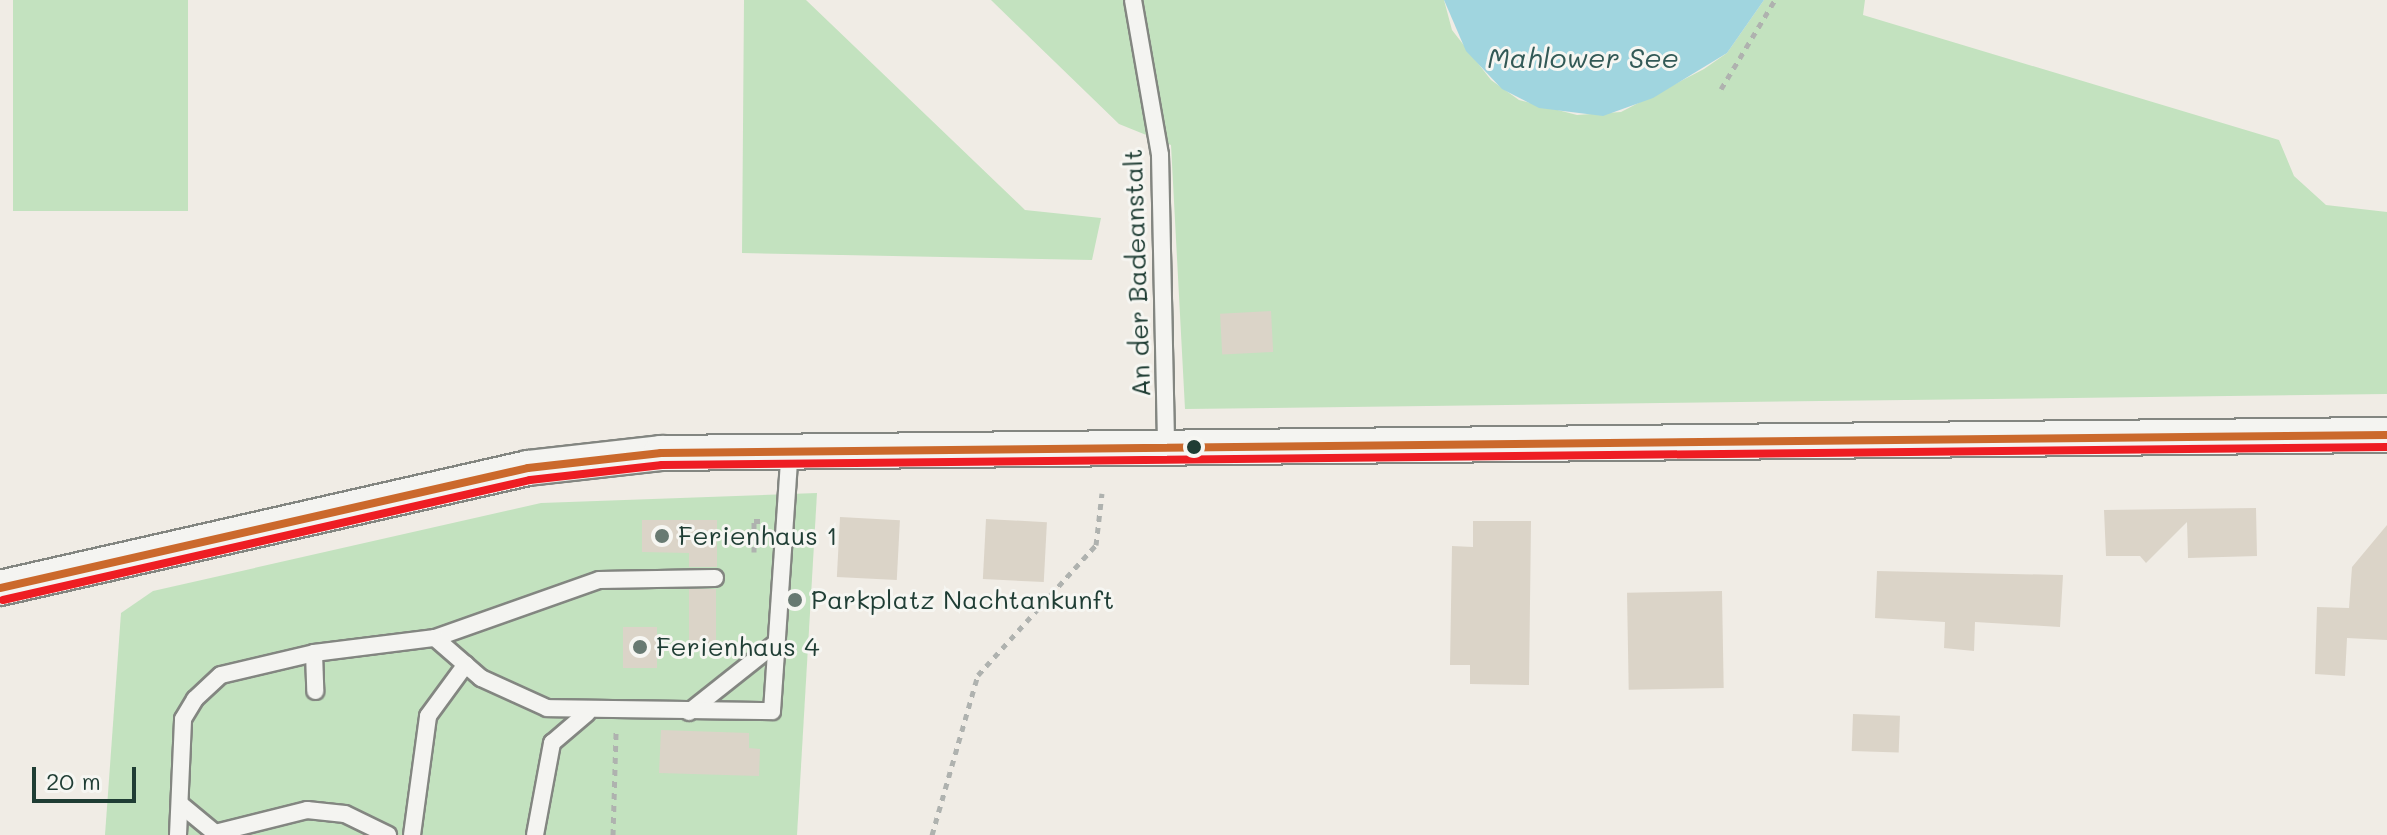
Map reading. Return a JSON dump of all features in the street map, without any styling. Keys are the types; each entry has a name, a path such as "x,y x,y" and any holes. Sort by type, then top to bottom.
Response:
{"street":[{"path":"0,588 528,468 661,453 790,450 1166,451 2387,435"}],"lane":[{"name":"An der Badeanstalt","path":"1133,0 1160,155 1166,451"},
{"path":"435,638 466,664 547,708 587,713 772,711 790,450"},
{"path":"178,835 183,719 195,699 221,675 314,653 435,638 599,580 715,578"},
{"path":"689,712 776,643"},
{"path":"314,653 315,691"},
{"path":"412,835 428,716 466,664"},
{"path":"535,835 552,743 587,713"},
{"path":"180,804 215,833 307,810 345,814 388,835"}],"path":[{"path":"1721,89 1775,0"},
{"path":"932,835 978,675 1096,545 1102,493"},
{"path":"613,835 616,732"}],"green space":[{"path":"13,0 188,0 188,211 13,211"},
{"path":"744,0 806,0 1025,210 1101,218 1092,260 742,253"},
{"path":"991,0 1444,0 1452,30 1491,80 1519,100 1577,115 1621,112 1704,69 1727,53 1764,0 1865,0 1863,15 2279,140 2294,176 2326,205 2387,212 2387,394 1185,409 1171,145 1119,124"},
{"path":"817,493 797,835 105,835 121,613 153,591 541,503"}],"water":[{"name":"Mahlower See","path":"1444,0 1764,0 1727,53 1653,98 1603,116 1539,108 1502,89 1466,51"}],"building":[{"path":"1271,311 1273,352 1222,355 1220,314"},
{"path":"2256,508 2257,556 2188,558 2187,522 2146,563 2140,556 2106,556 2104,510"},
{"path":"840,517 900,520 897,580 837,577"},
{"path":"986,519 1047,522 1044,582 983,579"},
{"path":"642,520 717,520 717,567 689,567 689,553 642,552"},
{"path":"1473,521 1531,521 1529,685 1470,684 1470,665 1450,665 1452,546 1473,547"},
{"path":"2387,525 2387,640 2347,638 2345,676 2315,674 2317,607 2349,608 2352,567"},
{"path":"1877,571 2063,575 2060,627 1975,622 1974,651 1944,648 1945,622 1875,618"},
{"path":"689,589 716,589 716,645 689,645"},
{"path":"1722,591 1724,688 1629,690 1627,593"},
{"name":"Ferienhaus 4","path":"623,627 657,627 657,668 623,668"},
{"path":"1853,714 1900,716 1899,753 1852,751"},
{"path":"661,730 749,733 749,748 760,749 759,776 659,773"}],"transit line":[{"path":"0,588 528,468 661,453 2387,435"},
{"path":"3,600 530,480 662,465 2387,447"}],"place":[{"name":"Ferienhaus 1","path":"662,536"},
{"name":"Parkplatz Nachtankunft","path":"795,600"},
{"name":"Ferienhaus 4","path":"640,647"}]}
